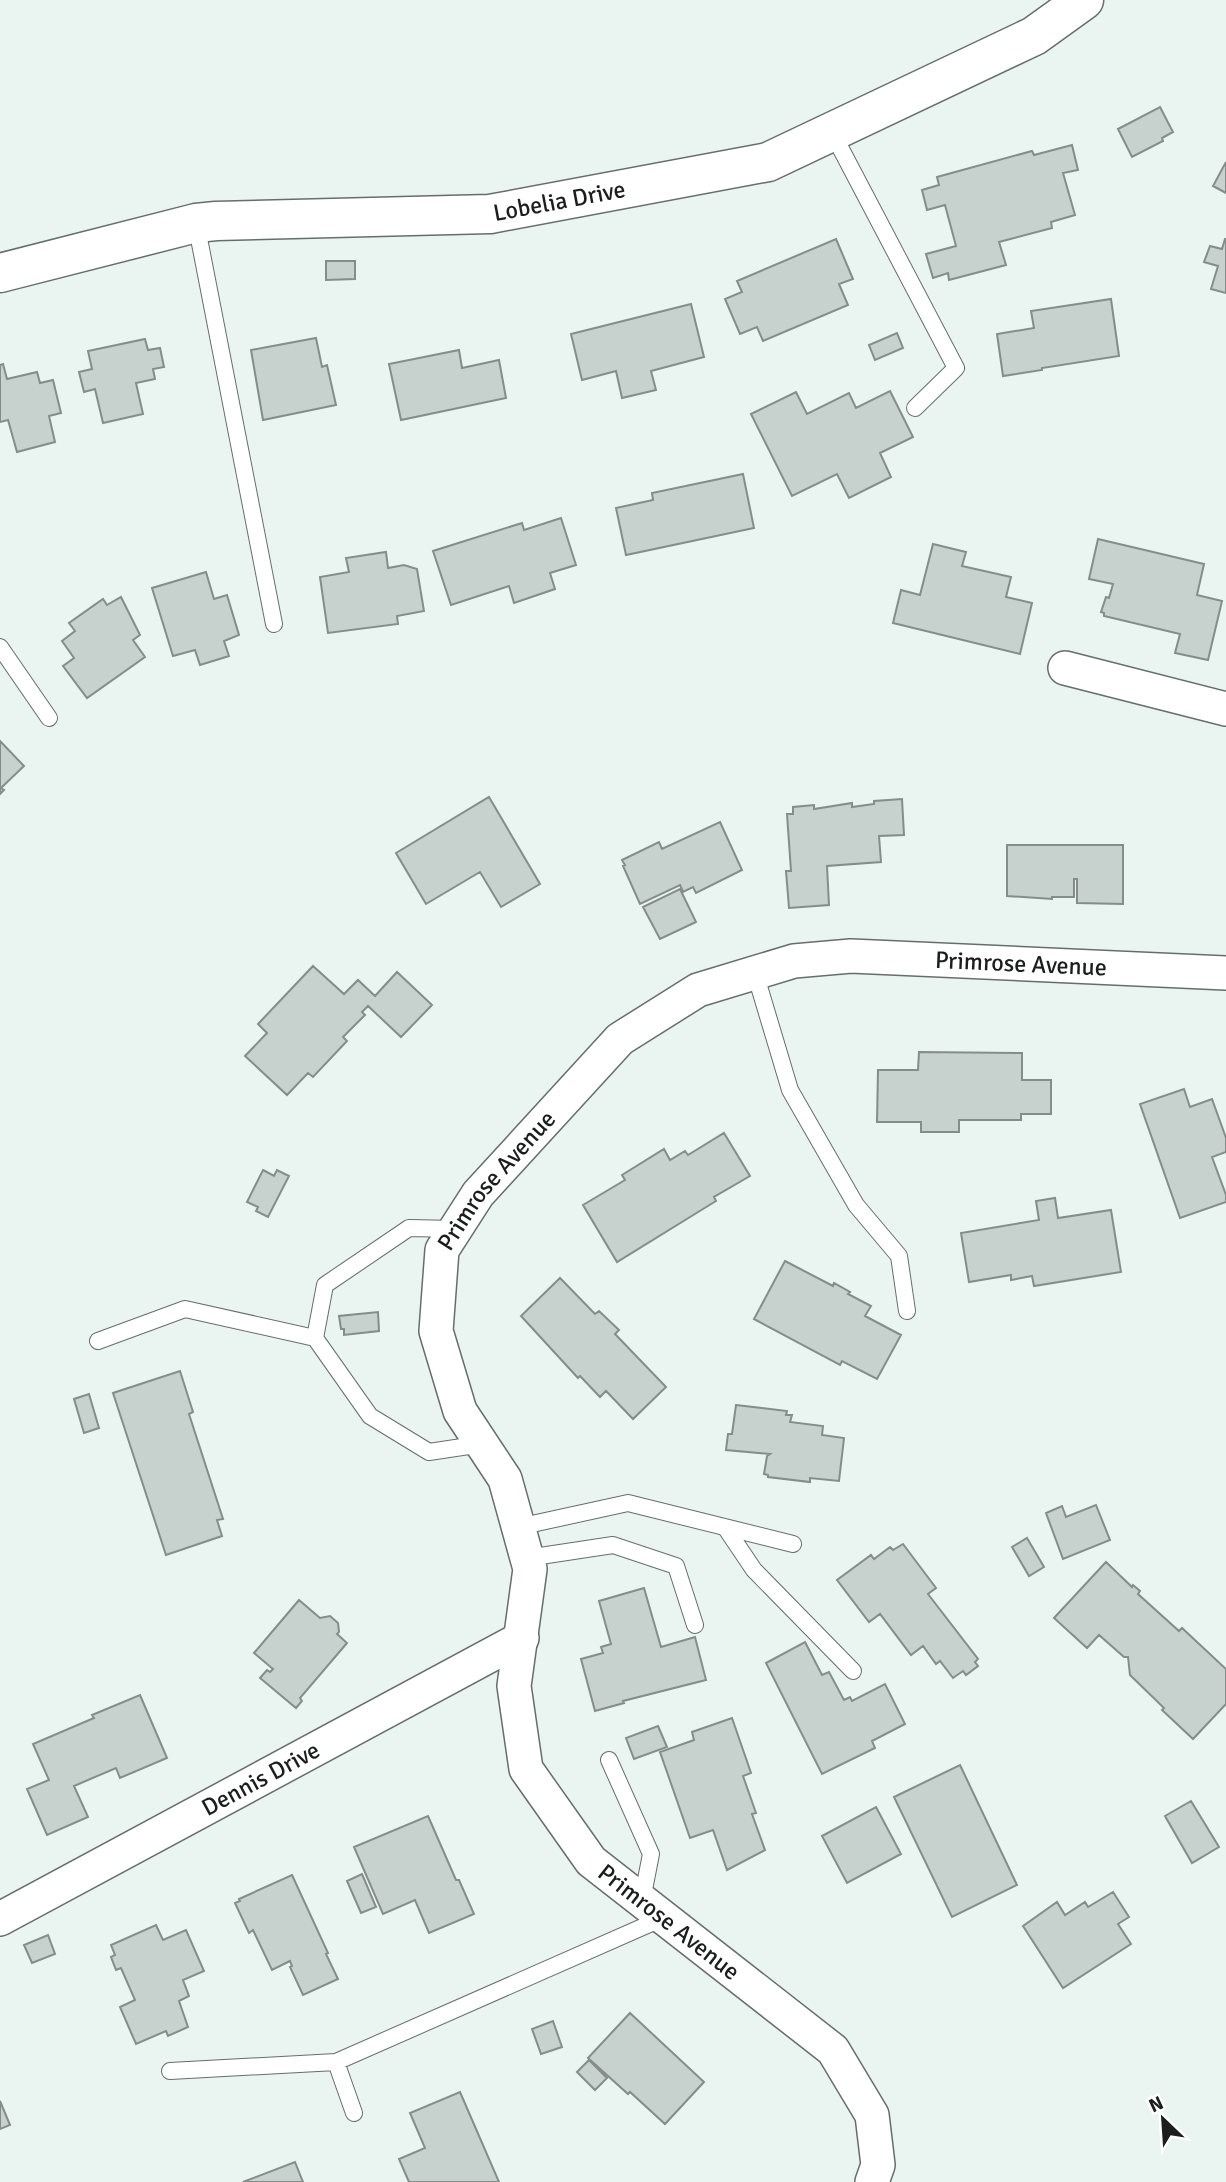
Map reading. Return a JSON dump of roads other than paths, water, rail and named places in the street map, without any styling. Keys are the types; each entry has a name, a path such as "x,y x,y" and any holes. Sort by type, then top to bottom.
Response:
{"street":[{"name":"Lobelia Drive","path":"0,273 196,223 489,214 768,162 1034,36 1084,0"},
{"path":"1065,668 1226,709"},
{"name":"Primrose Avenue","path":"872,2182 878,2165 872,2115 833,2050 591,1861 526,1769 514,1686 530,1569 505,1479 460,1411 436,1331 442,1250 478,1194 620,1039 698,990 794,961 851,956 1226,973"},
{"name":"Dennis Drive","path":"0,1919 522,1638"}],"lane":[{"path":"832,132 956,368 915,408"},
{"path":"196,223 274,624"},
{"path":"0,647 49,718"},
{"path":"755,973 790,1090 856,1205 899,1256 907,1311"},
{"path":"315,1338 325,1285 409,1228 456,1228"},
{"path":"98,1341 184,1309 315,1338 370,1416 429,1452 482,1444"},
{"path":"522,1543 628,1503 793,1544"},
{"path":"725,1527 754,1570 853,1671"},
{"path":"522,1543 612,1545 676,1566 695,1625"},
{"path":"170,2071 336,2062 652,1909 651,1854 609,1760"},
{"path":"336,2062 354,2113"}]}
